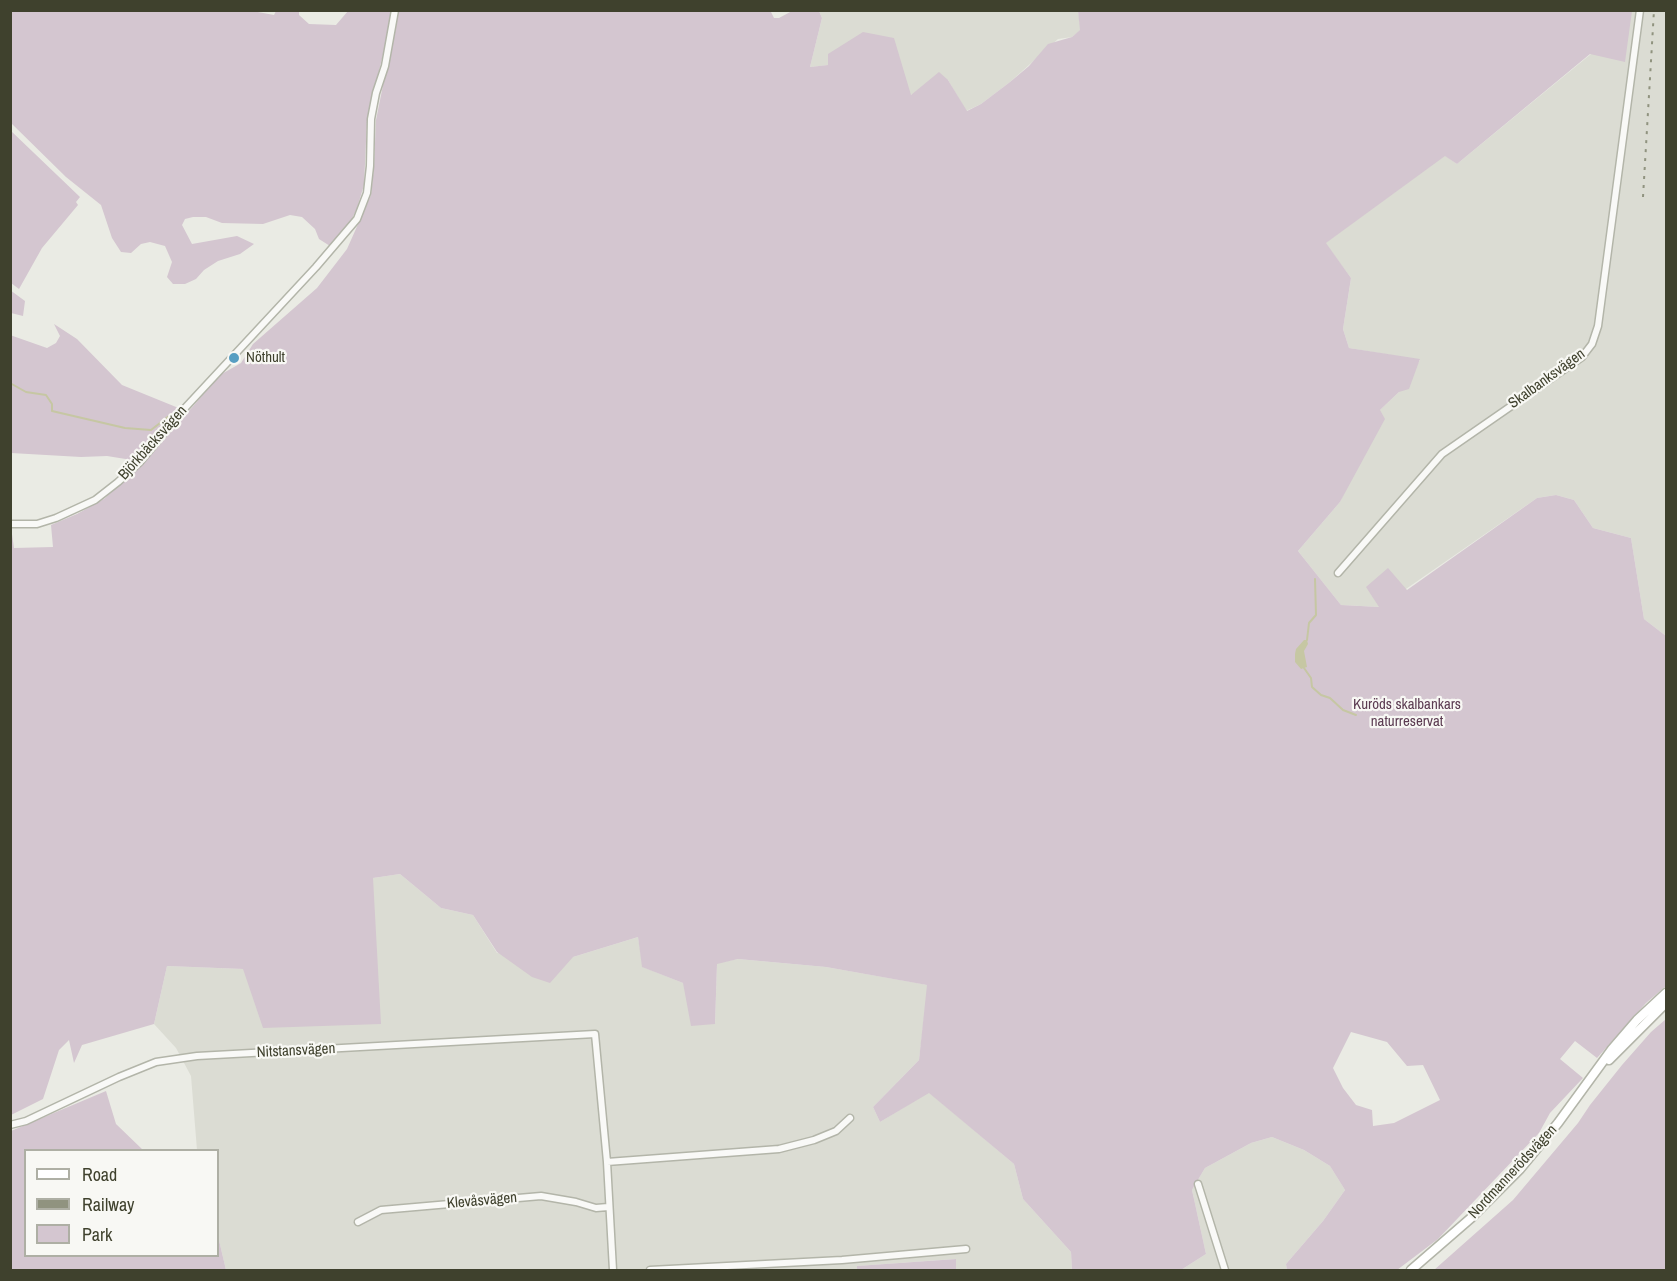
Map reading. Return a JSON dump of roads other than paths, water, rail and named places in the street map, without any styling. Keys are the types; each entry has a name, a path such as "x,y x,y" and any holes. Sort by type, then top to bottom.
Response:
{"main road":[{"name":"Nordmannerödsvägen","path":"1411,1270 1471,1218 1520,1169 1558,1124 1612,1049 1637,1020 1666,993"},
{"name":"Nordmannerödsvägen","path":"1603,1064 1616,1054 1666,1003"}],"street":[{"name":"Björkbäcksvägen","path":"10,524 37,524 95,500 118,482 140,462 184,409 316,267 357,219 367,193 371,119 376,93 385,66 395,10"},
{"name":"Skalbanksvägen","path":"1338,573 1442,454 1582,357 1592,344 1598,326 1640,10"},
{"name":"Nitstansvägen","path":"10,1125 26,1121 156,1062 197,1056 596,1034 607,1162"},
{"path":"614,1270 608,1207 607,1162 779,1149 814,1140 836,1131 850,1118"},
{"path":"1198,1184 1225,1270"},
{"name":"Klevåsvägen","path":"358,1222 381,1210 541,1196 596,1208 608,1207"},
{"path":"650,1270 842,1260 966,1249"}],"waterway":[{"path":"10,383 26,392 46,395 52,404 52,411 125,428 151,430 169,416"},
{"path":"1307,640 1309,623 1316,615 1315,579"},
{"path":"1304,668 1311,678 1312,687 1321,695 1330,698 1343,710 1356,715"}],"railway":[{"path":"1643,197 1654,10"}],"place":[{"name":"Nöthult","path":"234,358"}],"park label":[{"name":"Kuröds skalbankars naturreservat","path":"1407,714"}]}
